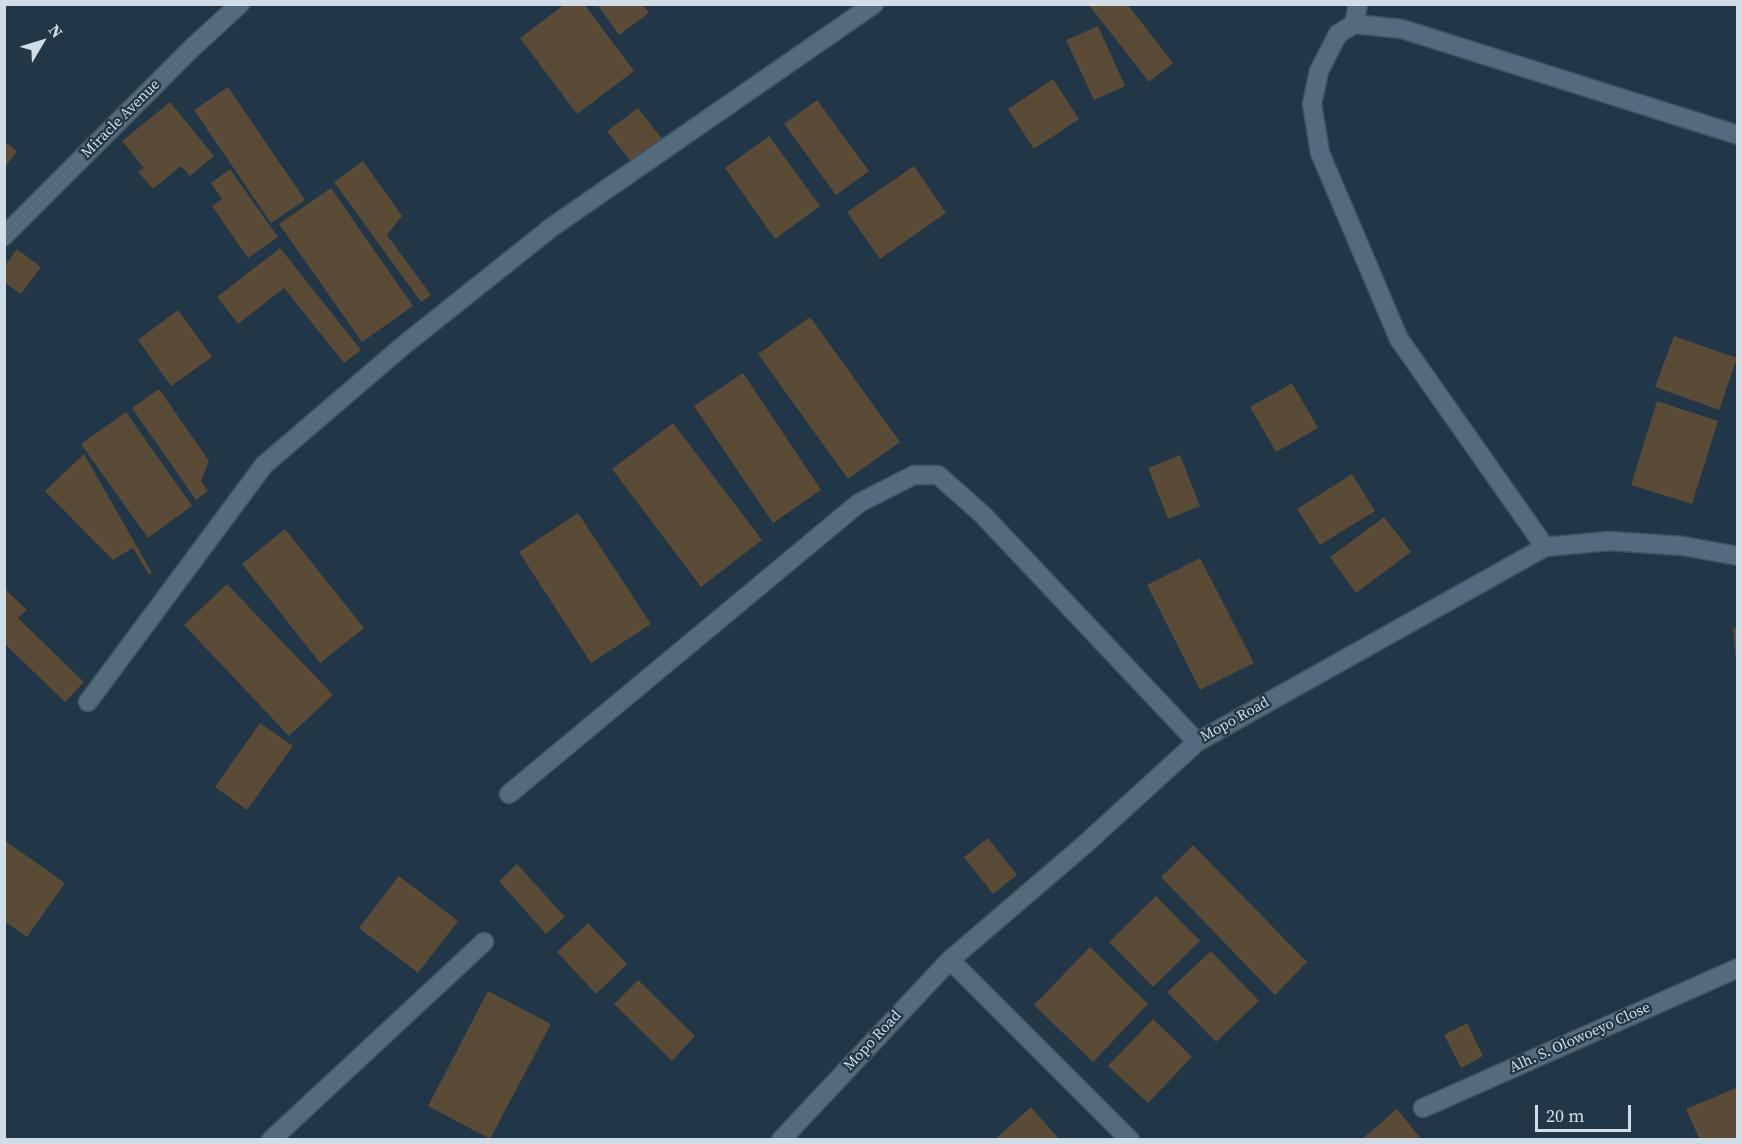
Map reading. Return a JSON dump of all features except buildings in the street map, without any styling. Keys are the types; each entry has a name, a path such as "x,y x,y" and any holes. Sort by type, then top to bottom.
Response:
{"street":[{"name":"Miracle Avenue","path":"4,236 193,47 240,4"},
{"path":"88,702 264,465 404,345 552,227 874,4"},
{"path":"1354,24 1358,4"},
{"path":"1545,547 1399,339 1320,153 1312,104 1319,71 1338,34 1354,24 1402,29 1737,135"},
{"path":"509,794 858,503 914,475 938,475 983,515 1197,742"},
{"name":"Mopo Road","path":"781,1140 950,960 1083,846 1197,742 1545,547 1609,541 1683,546 1737,556"},
{"path":"271,1140 484,942"},
{"path":"950,960 1130,1140"},
{"name":"Alh. S. Olowoeyo Close","path":"1423,1108 1737,968"}]}
